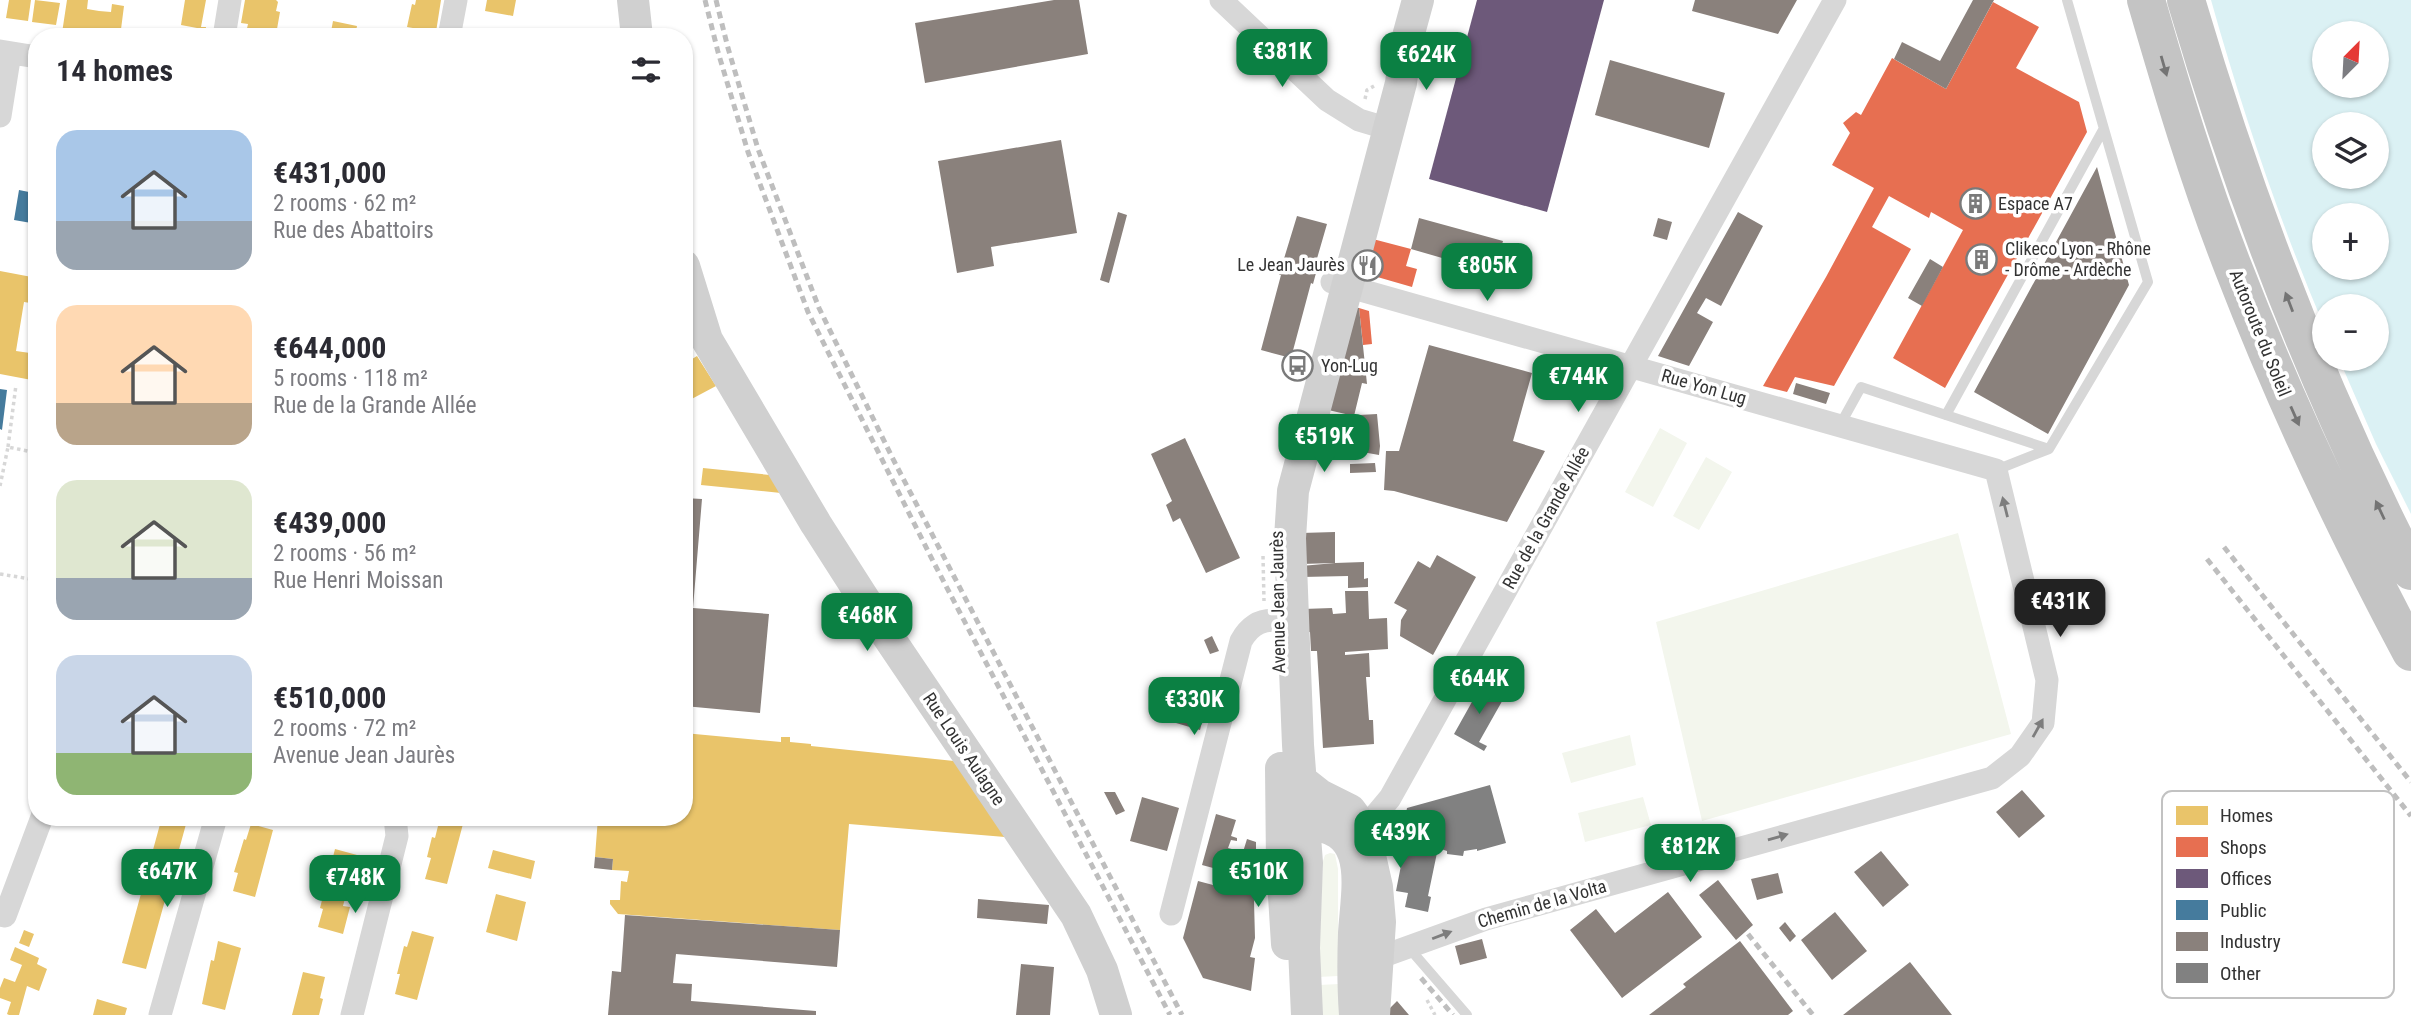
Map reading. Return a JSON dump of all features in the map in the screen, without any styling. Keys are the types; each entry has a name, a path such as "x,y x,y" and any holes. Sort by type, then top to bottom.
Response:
{"highway":[{"name":"Autoroute du Soleil","path":"2146,0 2202,181 2246,299 2318,468 2411,652"},
{"path":"2186,0 2244,185 2308,352 2411,571"}],"street":[{"path":"225,28 230,0"},
{"path":"451,28 456,0"},
{"path":"633,0 637,28"},
{"path":"1221,0 1327,100 1345,113 1376,118"},
{"name":"Avenue Jean Jaurès","path":"1301,806 1279,673 1286,632 1293,491 1376,118 1401,83 1406,44 1418,0"},
{"name":"Rue de la Grande Allée","path":"1357,838 1390,798 1835,0"},
{"path":"0,116 5,52 28,56"},
{"name":"Rue Yon Lug","path":"1339,284 1996,470"},
{"name":"Rue Louis Aulagne","path":"693,295 707,341 816,524 887,635 1076,915 1102,970 1116,1015"},
{"name":"Chemin de la Volta","path":"1378,958 1486,919 1993,778 2020,756 2043,723 2047,680 1996,470"},
{"path":"1171,914 1241,641 1248,629 1258,622 1286,632"},
{"name":"Avenue Jean Jaurès","path":"1286,632 1307,863 1300,1014"},
{"path":"1301,806 1318,825 1357,838 1377,887 1380,922 1374,1015"},
{"path":"2,920 39,826"},
{"path":"160,1014 213,826"},
{"path":"352,1015 397,836 396,826"},
{"path":"1355,1015 1354,947 1359,878 1356,861 1357,838"},
{"path":"1358,896 1363,909 1366,954 1371,959 1378,958"}],"lane":[{"path":"1996,470 2049,449 2148,282 2067,0"},
{"path":"1946,415 2103,130"},
{"path":"1840,425 1861,387 2049,449"},
{"path":"1409,948 1467,1015"}],"path":[{"path":"1367,90 1376,118"},
{"path":"0,486 16,385"},
{"path":"8,447 28,451"},
{"path":"0,574 28,579"},
{"path":"1427,1000 1435,1015"}],"shaded area":[{"path":"2211,0 2411,0 2411,514 2344,371 2389,371 2389,294 2312,294 2312,298 2249,124"},
{"path":"1660,428 1687,443 1653,507 1625,492"},
{"path":"1706,457 1732,472 1699,530 1673,516"},
{"path":"1958,533 2011,734 1702,821 1656,622"},
{"path":"1630,735 1636,765 1571,783 1562,753"},
{"path":"1643,797 1651,825 1585,842 1578,813"},
{"path":"1335,854 1338,869 1338,976 1318,977 1323,861 1325,855"},
{"path":"1339,984 1347,1015 1320,1015 1319,985"}],"building: Homes":[{"path":"9,0 31,0 28,21 6,18"},
{"path":"35,0 60,3 56,25 32,22"},
{"path":"67,0 88,0 87,9 99,11 111,12 112,4 124,6 121,28 63,28"},
{"path":"185,0 206,0 201,27 206,28 181,25"},
{"path":"245,0 278,2 276,11 280,12 277,28 247,28 248,24 241,23"},
{"path":"416,0 441,0 437,28 407,27 412,4 415,5"},
{"path":"487,0 516,0 513,16 485,11"},
{"path":"333,21 357,26 357,28 332,28"},
{"path":"0,271 28,276 28,303 24,302 16,351 28,353 28,379 0,374"},
{"path":"697,356 716,386 693,398 693,358"},
{"path":"703,468 770,475 781,493 701,485"},
{"path":"693,734 781,742 781,737 790,737 790,742 811,746 954,761 1005,837 849,824 840,930 618,914 610,900 620,900 621,881 627,882 629,871 612,870 613,859 595,857 597,826 693,826"},
{"path":"160,826 186,826 146,969 122,963"},
{"path":"250,826 273,830 255,897 233,891 238,873 234,872 244,839 246,840"},
{"path":"438,826 462,826 447,884 425,879 431,858 427,857 432,837 435,838"},
{"path":"335,849 357,855 350,895 346,894 343,906 350,907 343,934 318,927"},
{"path":"493,850 535,861 531,879 488,868"},
{"path":"496,894 526,902 517,941 486,932"},
{"path":"24,930 34,934 29,947 19,943"},
{"path":"412,931 434,937 417,1000 395,994 404,946 407,947"},
{"path":"218,941 241,948 225,1010 202,1004 211,960 214,961"},
{"path":"15,947 39,958 37,964 47,969 39,991 27,986 19,1015 9,1015 7,1014 11,1002 0,998 0,988 4,978 15,982 22,965 10,960"},
{"path":"303,972 325,977 319,1015 292,1015"},
{"path":"97,999 127,1008 125,1015 93,1015"}],"building: Shops":[{"name":"Espace A7","path":"1993,2 2039,27 2016,68 2079,102 2087,132 1945,388 1893,358 1963,230 1931,212 1929,218 1889,196 1872,227 1911,249 1834,386 1795,377 1787,392 1763,386 1874,188 1832,165 1850,133 1843,123 1856,112 1861,115 1892,58 1946,89"},
{"path":"1369,238 1411,249 1406,266 1417,269 1412,287 1360,272"},
{"path":"1359,308 1369,311 1372,344 1363,345"}],"building: Offices":[{"path":"1477,0 1604,0 1547,212 1429,179"}],"building: Public":[{"path":"19,190 28,192 28,222 14,220"},
{"path":"0,389 7,390 2,430 0,429"}],"building: Industry":[{"path":"1054,0 1079,0 1088,54 925,83 915,23"},
{"path":"1695,0 1797,0 1778,34 1692,11"},
{"path":"1973,0 1994,0 1946,89 1894,59 1902,42 1940,61"},
{"path":"1610,60 1725,93 1709,148 1595,115"},
{"path":"1061,140 1077,233 991,247 994,266 957,273 938,161"},
{"path":"2097,167 2129,285 2048,434 1974,392"},
{"path":"1118,212 1127,215 1109,283 1100,280"},
{"path":"1738,212 1763,226 1721,306 1706,298 1697,313 1713,322 1689,366 1658,356"},
{"path":"1297,216 1327,224 1316,262 1319,262 1291,358 1261,350"},
{"path":"1419,218 1503,241 1494,273 1411,249"},
{"path":"1658,218 1672,222 1667,240 1653,236"},
{"path":"1930,259 1943,267 1922,306 1908,298"},
{"path":"1350,306 1359,308 1367,384 1362,383 1354,416 1324,409"},
{"path":"1429,345 1532,373 1513,441 1545,451 1507,522 1384,490 1386,451 1399,451"},
{"path":"1796,383 1830,393 1826,404 1793,394"},
{"path":"1377,414 1379,455 1340,448 1337,460 1314,454 1320,433 1361,442 1359,415"},
{"path":"1185,438 1240,558 1206,573 1180,518 1173,522 1166,505 1172,501 1151,454"},
{"path":"1375,463 1376,472 1350,473 1350,464"},
{"path":"693,498 702,499 693,608"},
{"path":"1335,532 1335,563 1301,564 1301,533"},
{"path":"1437,555 1476,577 1433,655 1400,636 1401,620 1407,610 1394,603 1418,561 1430,568"},
{"path":"1364,562 1364,579 1368,578 1368,587 1348,588 1348,576 1302,577 1301,566"},
{"path":"1345,591 1368,591 1369,619 1387,618 1388,649 1345,652 1345,655 1369,653 1370,677 1366,677 1369,720 1373,720 1374,744 1323,748 1317,651 1311,651 1310,632 1304,633 1303,609 1332,608 1333,614 1346,613"},
{"path":"693,608 769,614 760,713 693,707"},
{"path":"1212,636 1219,651 1210,654 1204,640"},
{"path":"1184,692 1208,699 1200,730 1176,723"},
{"path":"2022,790 2045,816 2019,838 1996,812"},
{"path":"1104,792 1115,792 1125,811 1116,815"},
{"path":"1142,797 1179,808 1167,851 1130,841"},
{"path":"1216,814 1236,820 1231,836 1237,838 1237,841 1231,840 1228,848 1243,852 1247,839 1256,842 1256,865 1253,865 1255,938 1250,957 1255,958 1251,991 1203,978 1183,938 1198,881 1247,894 1250,878 1202,865"},
{"path":"1881,851 1909,885 1883,907 1854,872"},
{"path":"595,857 613,859 612,870 594,868"},
{"path":"1778,873 1783,893 1757,900 1751,879"},
{"path":"1718,880 1753,925 1736,940 1699,895"},
{"path":"1668,892 1702,937 1622,998 1570,930 1596,909 1615,933"},
{"path":"978,899 1049,905 1047,924 977,918"},
{"path":"1835,912 1867,951 1832,980 1801,940"},
{"path":"625,915 840,930 837,967 676,954 673,983 692,984 691,1001 816,1011 816,1015 608,1015 612,971 621,972"},
{"path":"1785,922 1796,936 1790,942 1779,928"},
{"path":"1482,939 1487,958 1460,965 1455,946"},
{"path":"1740,941 1793,1011 1788,1015 1649,1015 1686,987 1683,984"},
{"path":"1910,962 1952,1015 1843,1015"},
{"path":"1021,964 1054,967 1050,1015 1016,1015"},
{"path":"1397,1001 1409,1015 1390,1015 1387,1011"}],"building: Other":[{"path":"1482,684 1505,696 1479,742 1487,746 1484,751 1454,734"},
{"path":"1490,785 1506,843 1477,851 1464,851 1463,856 1447,854 1447,851 1438,848 1428,896 1431,897 1428,912 1405,907 1408,893 1396,891 1406,840 1394,838 1396,832 1402,833 1407,808"}],"railway":[{"path":"705,0 748,152 808,312 934,563 1170,1015"},
{"path":"716,0 758,149 819,308 894,461 1182,1015"},
{"path":"2224,547 2411,782"},
{"path":"2207,559 2391,791"},
{"path":"2394,795 2411,816"},
{"path":"1748,934 1813,1015"},
{"path":"1421,978 1453,1015"}],"place":[{"name":"Espace A7","path":"1975,204"},
{"name":"Clikeco Lyon - Rhône - Drôme - Ardèche","path":"1982,259"},
{"name":"Le Jean Jaurès","path":"1368,265"},
{"name":"Yon-Lug","path":"1298,366"}]}
